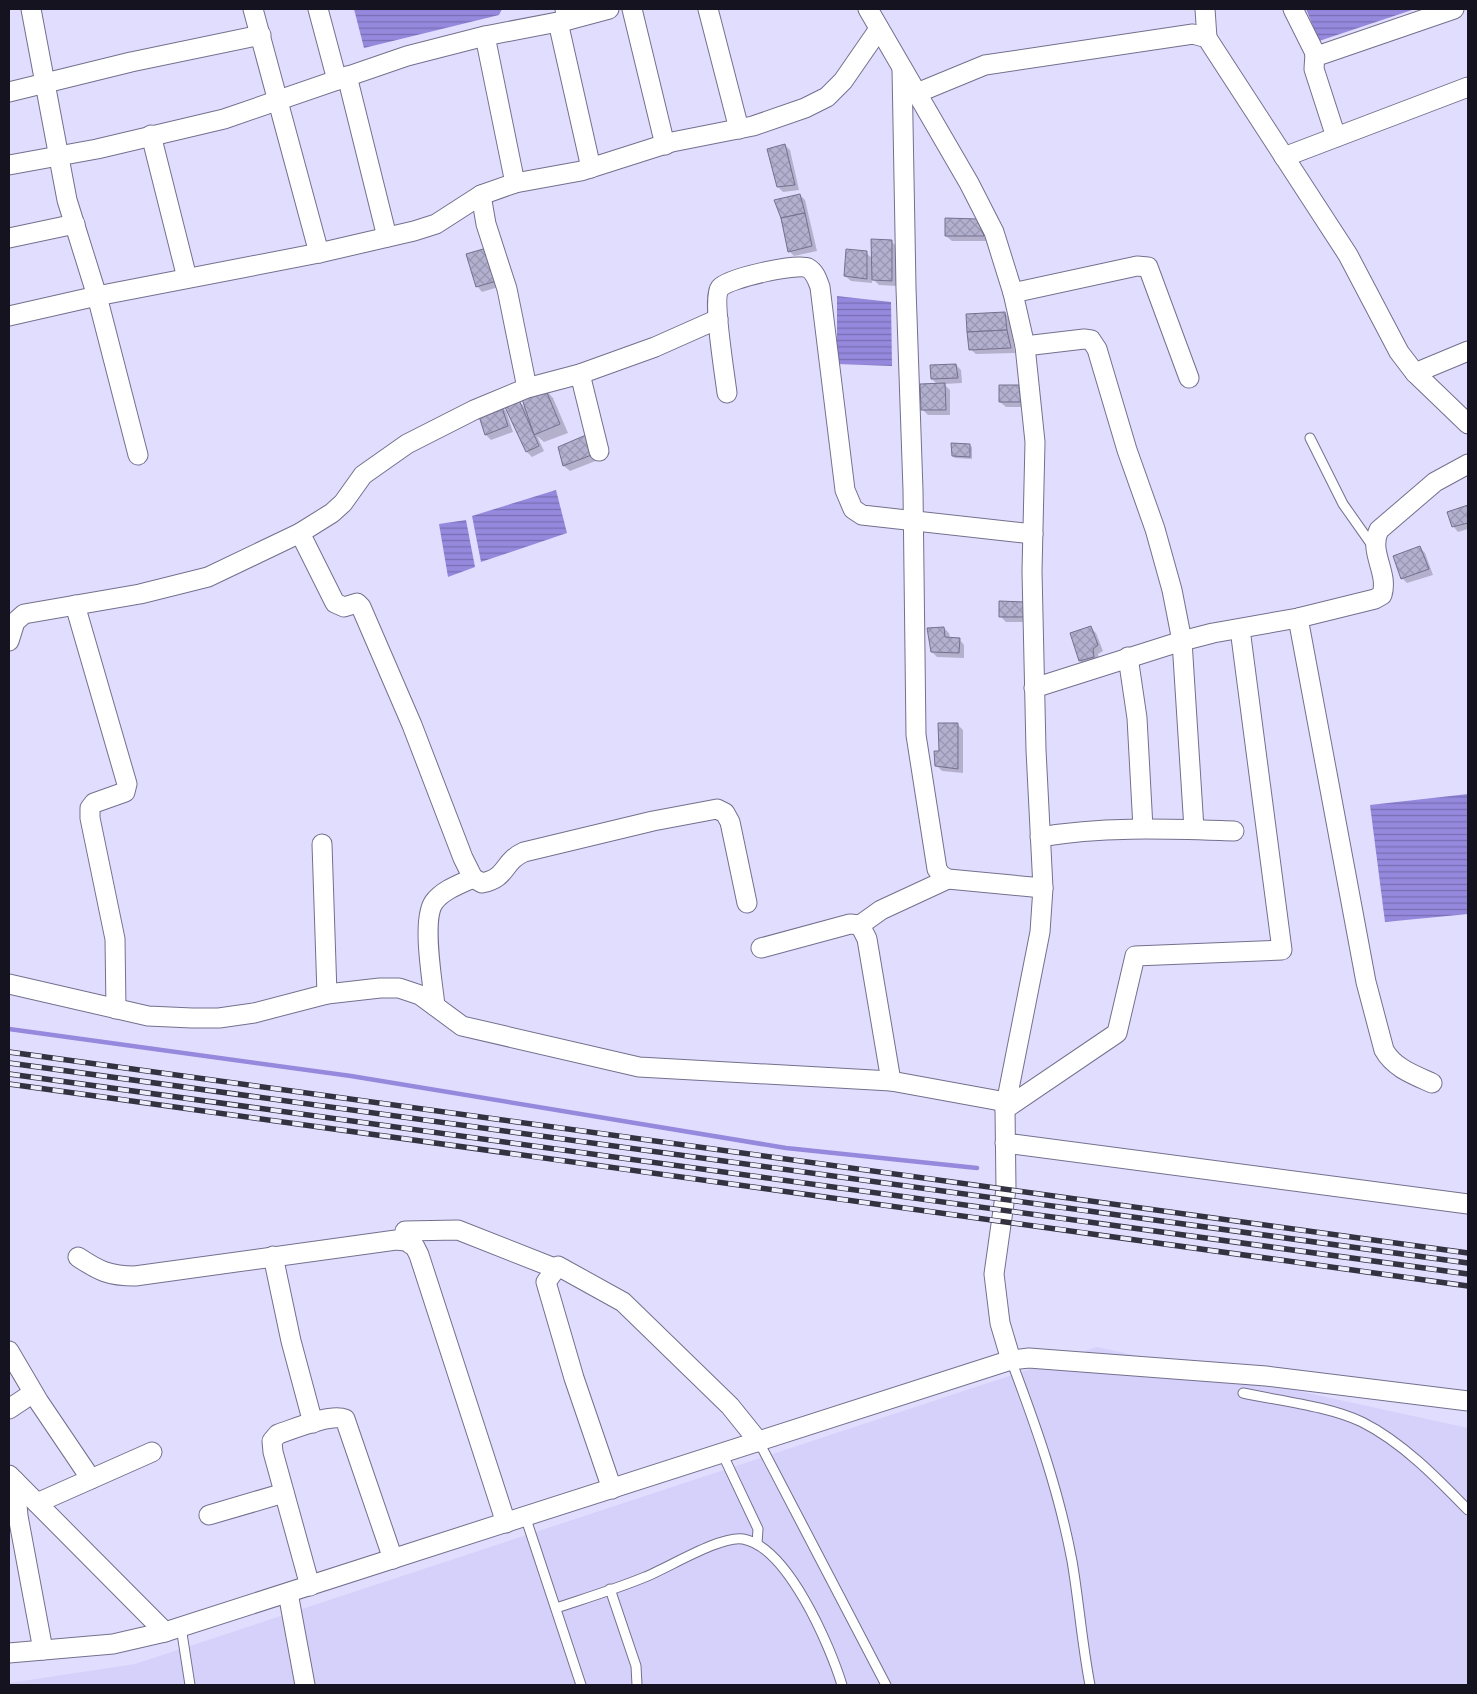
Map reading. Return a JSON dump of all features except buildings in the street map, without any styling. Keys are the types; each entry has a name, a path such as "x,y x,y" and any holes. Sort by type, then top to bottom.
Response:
{"street":[{"path":"31,9 58,156 74,224 97,296 138,454"},
{"path":"253,9 319,253"},
{"path":"318,9 342,78 386,237"},
{"path":"9,165 58,156 232,117 408,56 564,17 609,9"},
{"path":"632,9 665,145"},
{"path":"708,9 739,129"},
{"path":"868,9 969,183 994,232 1013,293 1025,346 1036,442 1033,534 1034,688 1043,888 1040,932 1006,1105 1006,1189 994,1274 1000,1323 1011,1360"},
{"path":"1205,9 1207,38 1348,255 1399,352 1415,374 1468,424"},
{"path":"1293,9 1315,53 1314,69 1336,137"},
{"path":"1315,53 1323,54 1454,9"},
{"path":"564,17 591,168"},
{"path":"9,316 97,296 319,253 436,224 480,195 515,183 591,168 665,145 739,129 805,108 827,98 843,81 879,29"},
{"path":"917,93 985,65 1193,34 1207,38"},
{"path":"9,92 131,62 261,35"},
{"path":"485,36 515,183"},
{"path":"902,67 914,522 916,735 937,869 941,875 948,879 1043,888"},
{"path":"1284,157 1468,87"},
{"path":"903,131 932,118"},
{"path":"152,135 187,278"},
{"path":"480,195 486,224 507,289 527,388"},
{"path":"9,238 74,224"},
{"path":"1013,293 1137,266 1148,267 1189,378"},
{"path":"727,394 718,319 718,295 720,288 732,279 795,267 806,267 815,274 820,286 828,336 845,490 853,509 862,515 1033,534"},
{"path":"9,641 15,622 24,614 140,594 208,576 300,533 332,513 343,503 363,475 400,448 474,410 527,388 580,374 655,348 718,319"},
{"path":"1025,346 1084,339 1091,340 1097,349 1127,450 1155,529 1172,590 1182,641 1194,830"},
{"path":"1415,374 1468,351"},
{"path":"580,374 599,451"},
{"path":"1034,688 1182,641 1298,618 1375,599 1382,595 1384,579 1375,550 1375,538 1379,530 1435,482 1468,464"},
{"path":"300,533 336,603 344,607 357,604 361,607 412,725 463,858 473,878 482,883 491,881 506,871 513,857 524,852 653,820 717,810 725,813 730,822 747,903"},
{"path":"75,605 127,784 125,792 94,803 90,808 90,818 115,939 116,1009"},
{"path":"1298,618 1366,982 1384,1050 1395,1063 1432,1083"},
{"path":"9,984 148,1016 219,1018 254,1013 327,994 380,988 399,988 410,990 462,1026 639,1067 891,1081 1006,1105 1117,1033 1135,956 1282,950 1240,629"},
{"path":"1128,658 1137,718 1143,828"},
{"path":"1040,836 1081,830 1143,828 1234,831"},
{"path":"322,844 327,994"},
{"path":"435,1006 428,922 433,903 444,893 473,878"},
{"path":"761,948 850,924 860,925 880,910 948,879"},
{"path":"860,925 867,939 891,1081"},
{"path":"1005,1143 1468,1204"},
{"path":"405,1231 458,1230 557,1269"},
{"path":"78,1257 99,1271 116,1276 135,1276 396,1240 406,1241 415,1247 432,1294 506,1523"},
{"path":"273,1256 291,1341 313,1423"},
{"path":"612,1489 574,1378 546,1282 558,1266 623,1302 730,1406 759,1442"},
{"path":"9,1351 33,1393 91,1479"},
{"path":"9,1653 113,1644 173,1630 1011,1360 1028,1358 1266,1376 1468,1400"},
{"path":"9,1409 33,1393"},
{"path":"310,1586 272,1452 272,1440 278,1434 338,1416 345,1419 393,1559"},
{"path":"37,1503 152,1452"},
{"path":"12,1478 173,1630"},
{"path":"12,1478 43,1650"},
{"path":"209,1515 284,1493"},
{"path":"288,1593 304,1685"}],"lane":[{"path":"1310,438 1343,504 1375,550"},
{"path":"1011,1360 1034,1421 1056,1489 1072,1562 1090,1685"},
{"path":"1243,1393 1333,1412 1362,1422 1392,1441 1441,1482 1468,1510"},
{"path":"759,1442 886,1685"},
{"path":"722,1453 758,1530 757,1544"},
{"path":"525,1516 581,1685"},
{"path":"556,1608 664,1570 705,1549 728,1540 742,1538 757,1544 778,1562 809,1605 835,1662 842,1685"},
{"path":"610,1590 636,1666 637,1685"},
{"path":"173,1630 190,1685"}],"shaded area":[{"path":"354,9 502,9 499,15 364,48"},
{"path":"1306,9 1415,9 1319,41"},
{"path":"837,296 891,302 892,366 837,364"},
{"path":"556,490 567,533 481,562 472,516"},
{"path":"466,520 475,567 448,577 439,524"},
{"path":"1468,794 1468,914 1385,922 1370,805"},
{"path":"1097,1347 1468,1428 1468,1685 9,1685 9,1683 135,1664"}],"waterway":[{"path":"9,1029 351,1076 786,1148 977,1168"}],"railway":[{"path":"9,1052 1468,1253"},
{"path":"9,1063 1468,1263"},
{"path":"9,1074 1468,1274"},
{"path":"9,1084 1468,1286"}]}
